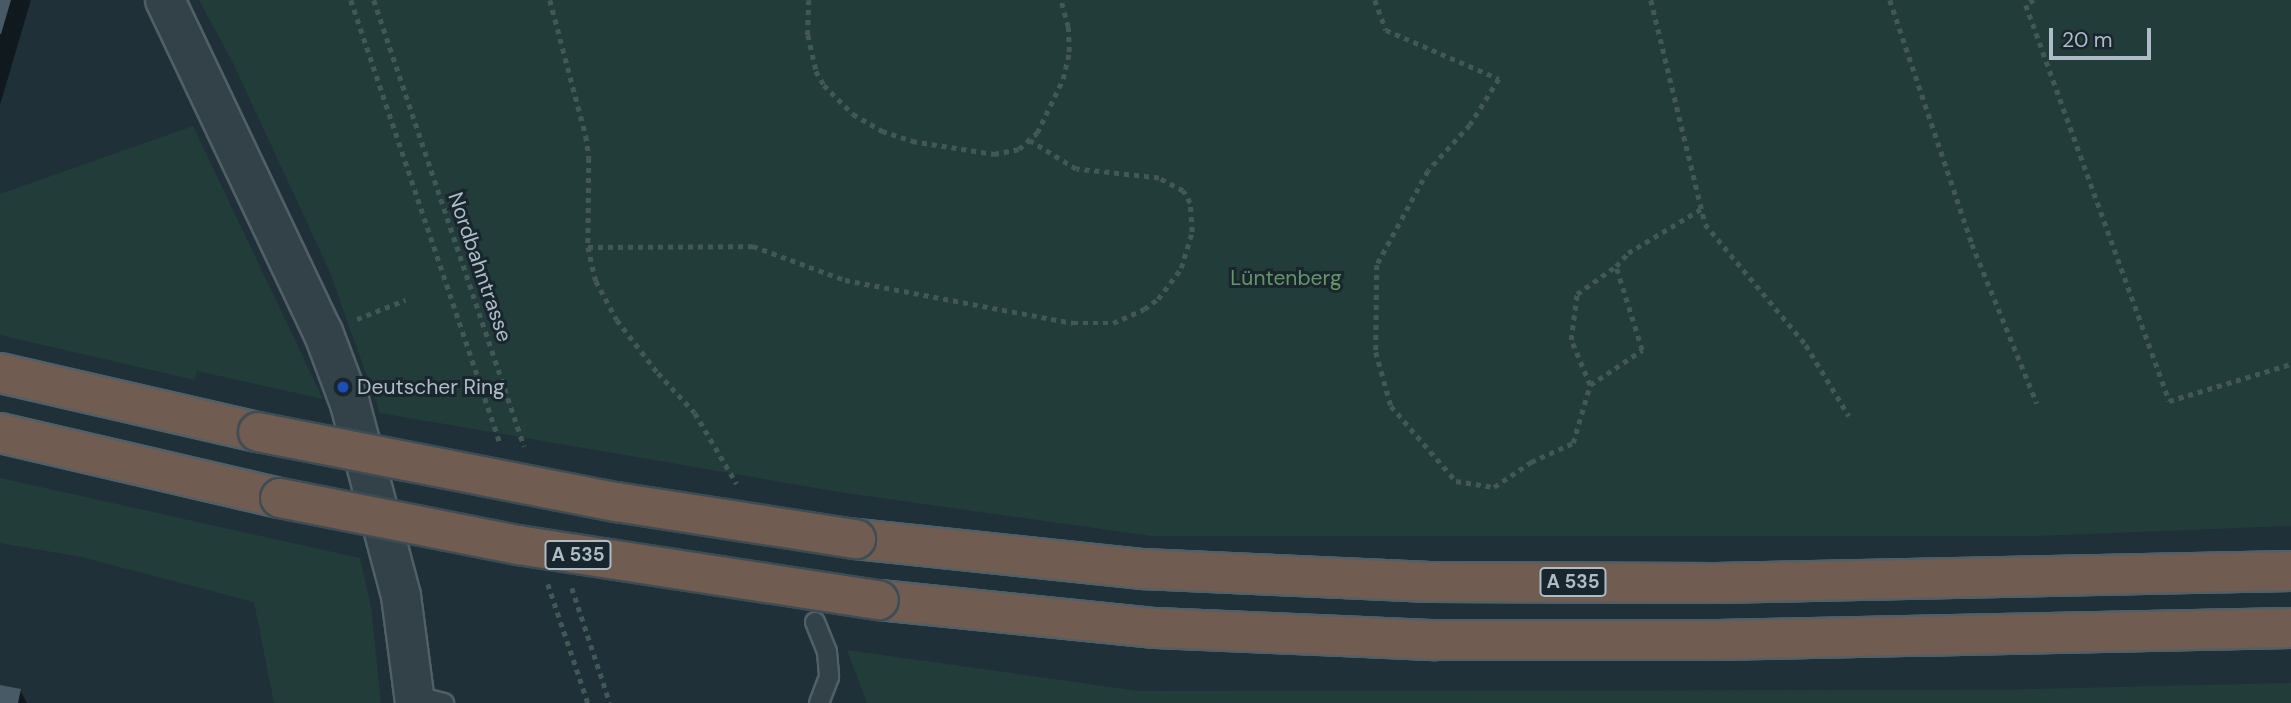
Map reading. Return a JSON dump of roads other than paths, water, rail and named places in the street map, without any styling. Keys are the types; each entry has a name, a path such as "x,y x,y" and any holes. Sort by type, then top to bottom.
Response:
{"highway":[{"name":"A 535","path":"0,373 258,432 602,500 856,539 1143,569 1430,582 1717,583 2291,571"},
{"name":"A 535","path":"0,433 279,498 558,552 879,600 1156,628 1436,640 1731,640 2291,628"}],"street":[{"path":"165,0 323,332 350,404 401,596 425,701"}],"lane":[{"path":"815,622 827,652 829,677 819,703"}],"place":[{"name":"Deutscher Ring","path":"343,387"}],"park label":[{"name":"Lüntenberg","path":"1286,278"}]}
